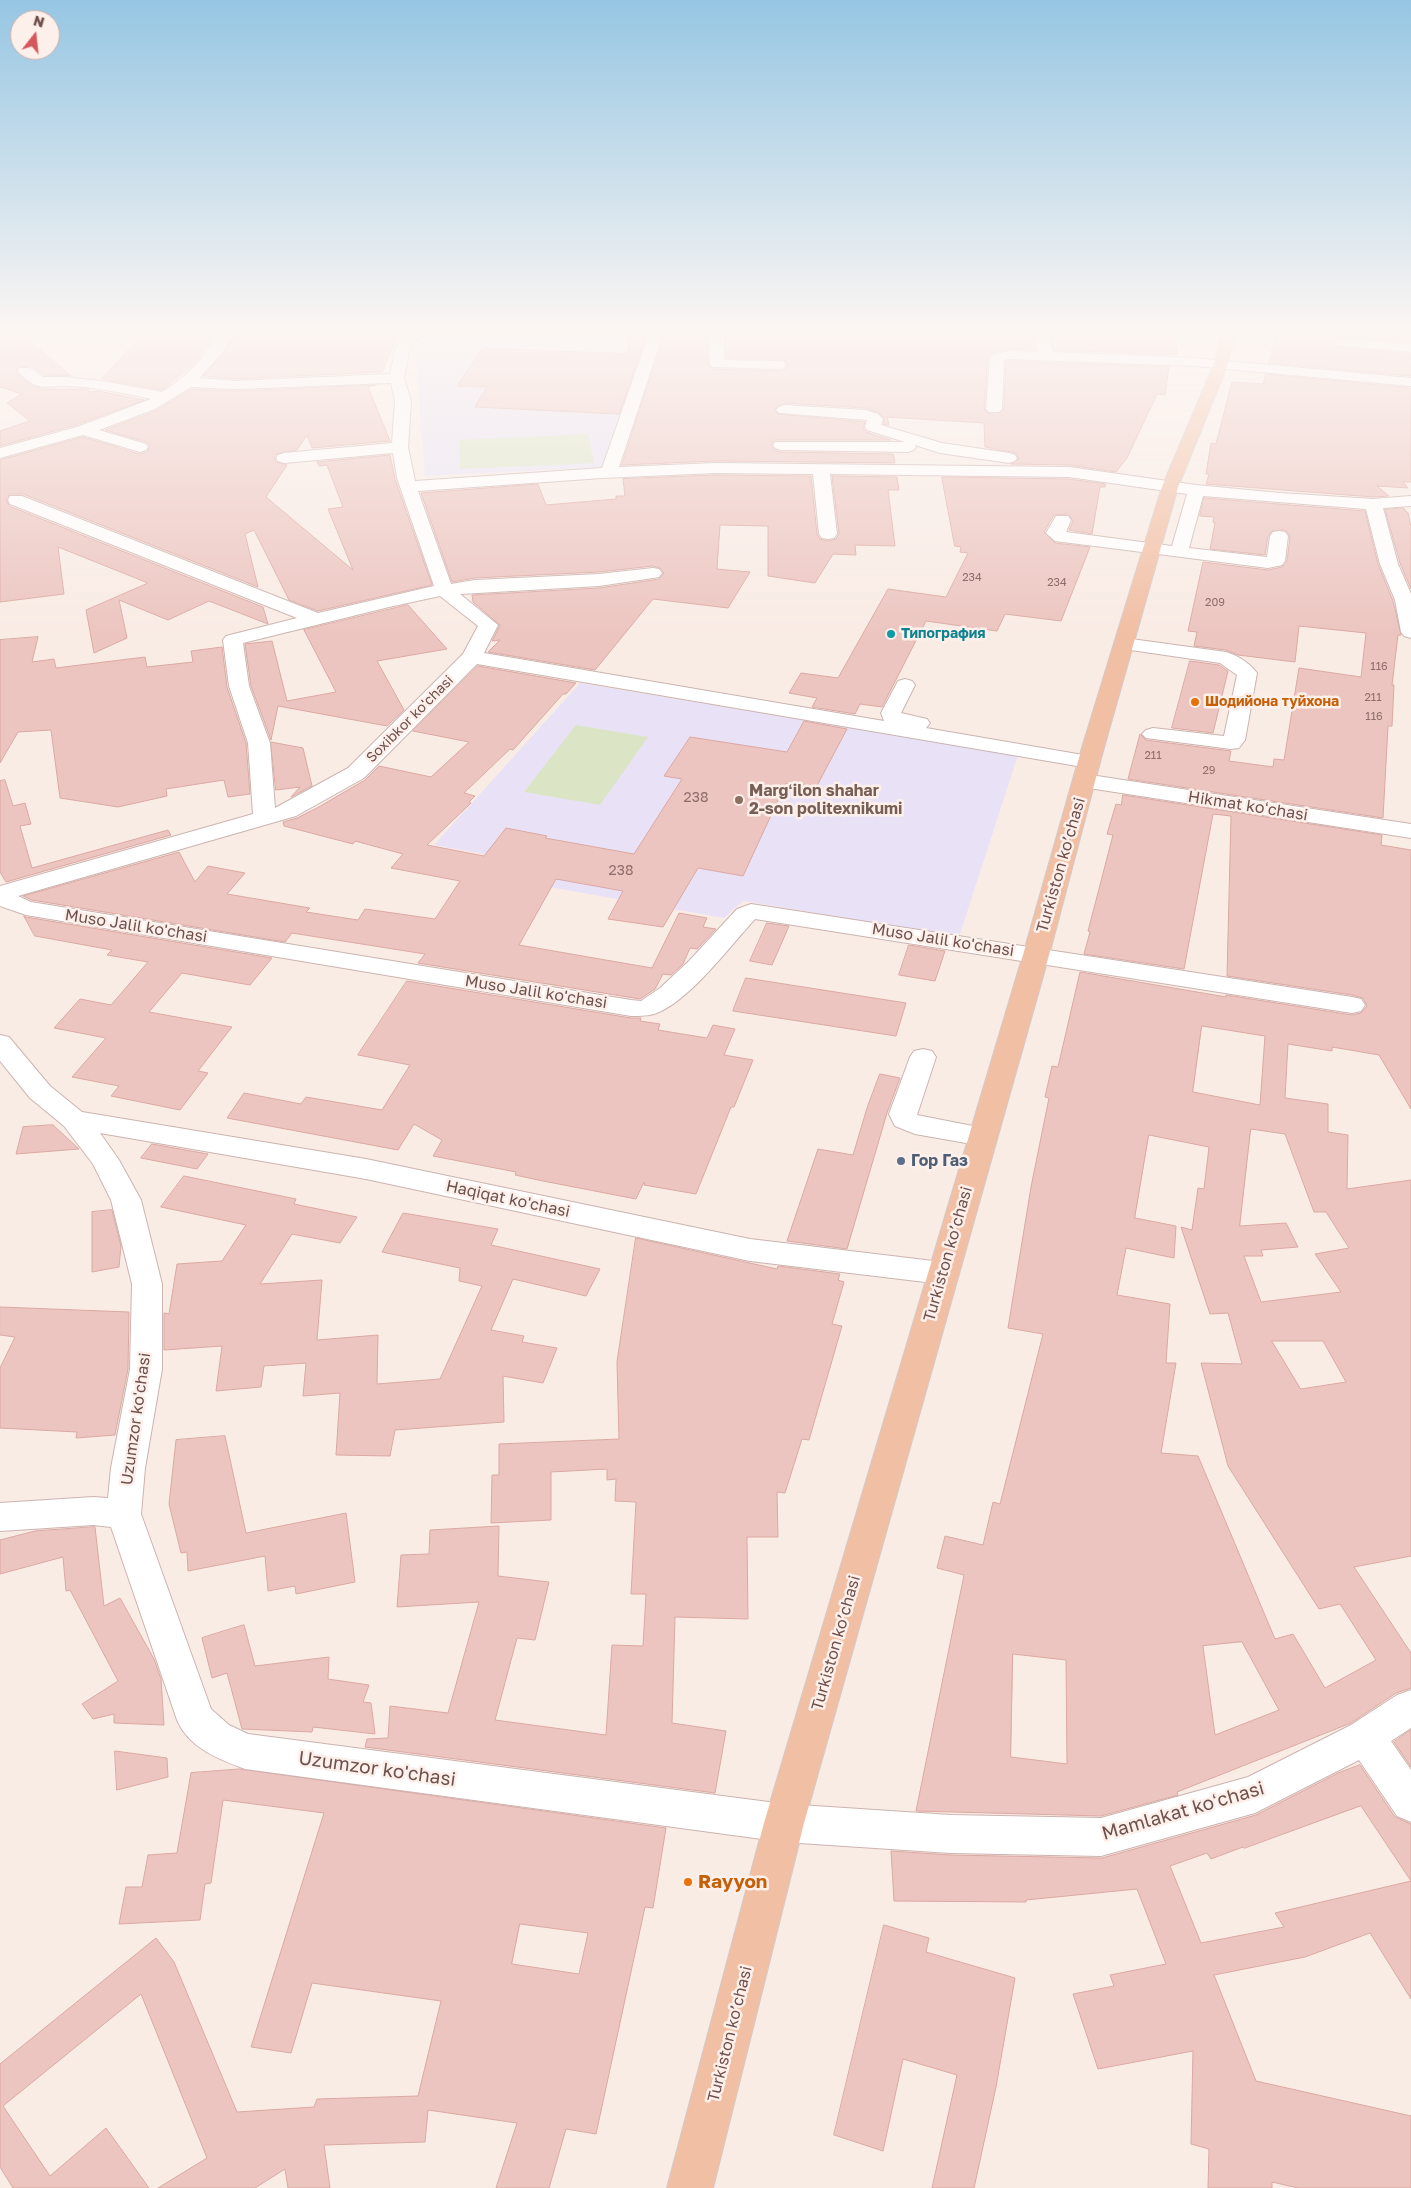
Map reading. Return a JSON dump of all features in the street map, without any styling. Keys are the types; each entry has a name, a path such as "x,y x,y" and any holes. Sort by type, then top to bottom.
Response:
{"main road":[{"name":"Turkiston ko’chasi","path":"690,2188 784,1823 1036,954 1088,765 1124,644 1165,550 1201,430"}],"street":[{"path":"83,430 140,447"},
{"path":"0,452 83,430"},
{"path":"401,430 400,447 408,487 444,590"},
{"path":"608,473 623,430"},
{"path":"883,430 940,448"},
{"path":"781,445 940,448 976,452 1069,472 1183,488 1280,498 1373,504 1411,501"},
{"path":"284,458 400,447"},
{"path":"408,487 608,473 716,468 1069,472"},
{"path":"821,469 828,534"},
{"path":"16,500 316,619"},
{"path":"1373,504 1389,564 1404,600 1411,632"},
{"path":"1062,520 1055,533 1061,537 1273,562 1276,561 1279,536"},
{"path":"1389,564 1411,566"},
{"path":"265,819 259,743 239,686 233,640 444,590 475,586 599,580 653,573"},
{"name":"Soxibkor ko'chasi","path":"0,894 288,812 356,773 472,657 488,625 444,590"},
{"path":"1124,644 1226,658 1247,673 1234,740 1231,743 1153,734"},
{"path":"472,657 1088,765"},
{"path":"905,685 891,712 892,717 1088,765"},
{"name":"Hikmat koʻchasi","path":"1088,765 1411,831"},
{"name":"Muso Jalil ko'chasi","path":"0,898 26,908 631,1008 646,1008 658,1003 712,952 746,914 751,911 1036,954"},
{"path":"1036,954 1352,1005"},
{"name":"Uzumzor ko'chasi","path":"0,1043 40,1092 74,1120 106,1160 126,1200 147,1284 146,1369 128,1468 124,1514 196,1720 215,1737 245,1751 784,1823"},
{"path":"923,1057 903,1114 905,1120 915,1125 983,1137"},
{"name":"Haqiqat ko'chasi","path":"74,1120 366,1169 750,1250 942,1273"},
{"path":"0,1517 93,1511 124,1514"},
{"name":"Mamlakat koʻchasi","path":"784,1823 951,1834 1101,1837 1255,1794 1364,1737 1411,1707"},
{"path":"1364,1737 1411,1803"}],"shaded area":[{"path":"422,430 618,430 605,467 425,476"},
{"name":"Margʻilon shahar 2-son politexnikumi","path":"580,683 1018,755 959,937 743,901 724,918 493,877 507,858 434,845"}],"green space":[{"path":"588,434 594,463 460,469 459,440"},
{"path":"576,725 648,737 600,805 524,792"}],"building":[{"path":"3,430 58,430 0,446 0,431"},
{"path":"105,430 386,430 390,441 312,448 307,435 297,450 276,454 274,457 276,462 287,465 266,497 353,570 328,509 343,507 327,465 319,466 317,462 390,455 395,479 432,585 318,611 289,600 254,530 245,534 258,587 23,494 10,494 6,499 9,506 263,607 268,624 209,601 168,620 119,600 127,638 94,653 86,610 148,583 58,547 64,594 0,602 0,460 83,437 139,454 147,452 150,446 147,442"},
{"path":"633,430 865,430 891,440 775,440 771,444 774,450 781,452 893,454 895,463 716,461 622,465"},
{"path":"984,430 1140,430 1127,458 1116,472 1069,465 1011,464 1019,459 1016,453 985,447"},
{"path":"1220,430 1411,430 1411,482 1403,482 1408,488 1377,486 1389,496 1373,497 1206,484 1209,474 1206,474 1211,443 1216,444"},
{"path":"716,475 811,476 817,534 820,539 828,541 836,539 839,534 832,476 897,477 899,490 888,490 895,546 855,545 856,555 833,554 815,583 768,576 768,526 720,525 717,569 750,572 728,608 653,599 595,670 488,652 500,640 492,641 500,625 473,602 472,595 599,588 659,579 664,573 660,568 653,566 599,572 475,578 452,582 421,493 538,484 546,505 616,499 616,496 625,496 623,479"},
{"path":"942,477 1069,479 1106,484 1105,487 1100,487 1092,534 1069,530 1073,521 1068,514 1054,515 1044,532 1055,543 1090,547 1061,621 1005,614 997,631 926,621 882,707 860,704 855,714 812,707 817,698 789,693 801,673 838,678 888,589 946,597 968,553 960,552 961,547 955,546"},
{"path":"1204,498 1365,511 1378,564 1393,601 1401,635 1398,635 1392,685 1394,685 1392,726 1388,726 1383,818 1128,779 1140,734 1146,740 1231,751 1229,761 1273,767 1274,759 1284,760 1299,668 1361,677 1366,633 1299,626 1295,662 1238,655 1226,650 1194,646 1197,632 1188,631 1203,562 1268,570 1282,567 1287,561 1290,536 1285,530 1272,531 1268,536 1265,555 1210,549 1215,523 1213,522 1214,517 1200,516"},
{"path":"1403,508 1408,513 1411,527 1411,589 1400,563 1385,510"},
{"path":"408,605 447,649 377,661 404,710 387,726 278,706 271,740 251,686 245,644 272,641 287,701 336,692 304,630"},
{"path":"38,637 32,662 54,659 56,668 145,657 147,667 193,662 191,651 222,647 227,687 246,743 250,794 228,797 224,780 166,789 167,796 118,807 60,798 51,730 18,732 0,763 0,640"},
{"path":"1190,661 1219,665 1228,671 1213,733 1172,728"},
{"path":"478,666 576,683 566,694 563,694 513,750 510,749 464,793 475,796 469,802 471,803 427,845 484,856 506,828 547,836 545,838 634,854 682,779 664,776 690,737 787,752 804,721 847,729 812,795 786,783 743,876 698,868 663,927 608,919 623,891 556,879 519,945 652,968 679,913 707,918 703,927 716,929 697,949 690,948 683,964 671,975 663,974 655,989 640,999 418,963 425,954 292,933 285,942 32,900 23,896 179,852 195,882 208,866 245,873 227,894 310,908 306,912 358,920 365,909 435,919 460,881 391,868 403,854 355,841 353,844 284,826 283,822 297,818 317,808 365,780 379,766 431,777 469,742 413,731"},
{"path":"271,742 303,748 312,786 291,797 300,787 276,790"},
{"path":"5,780 13,806 25,803 31,824 20,826 32,868 168,830 171,835 6,882 0,872 0,781"},
{"path":"1123,795 1382,835 1381,845 1411,850 1411,1109 1379,1055 1332,1047 1332,1051 1288,1044 1285,1098 1328,1104 1328,1132 1348,1135 1347,1189 1411,1180 1411,1556 1354,1567 1411,1653 1411,1688 1396,1693 1351,1723 1177,1792 1178,1795 1101,1816 916,1811 964,1575 937,1568 945,1536 983,1545 993,1502 1000,1504 1043,1334 1008,1328 1031,1187 1049,1098 1045,1097 1052,1066 1058,1067 1080,972 1226,997 1226,995 1352,1015 1361,1013 1367,1006 1363,998 1352,995 1227,976 1231,816 1213,814 1184,969 1084,954 1090,932 1088,931 1113,835 1107,834 1116,804 1121,805","holes":["1202,1026 1265,1036 1260,1105 1193,1092","1251,1129 1285,1134 1314,1212 1326,1212 1349,1248 1315,1254 1341,1292 1261,1302 1244,1256 1263,1256 1261,1250 1298,1247 1286,1223 1240,1226","1149,1135 1209,1147 1204,1189 1198,1188 1192,1230 1181,1227 1210,1314 1228,1313 1242,1364 1201,1363 1228,1466 1319,1609 1340,1604 1376,1660 1325,1688 1293,1634 1275,1639 1198,1456 1161,1453 1176,1363 1166,1363 1170,1304 1117,1295 1126,1248 1174,1258 1176,1226 1135,1218","1272,1341 1323,1341 1346,1382 1301,1389","1242,1642 1279,1710 1215,1735 1203,1646","1013,1654 1066,1660 1067,1764 1011,1757"]},
{"path":"24,916 272,958 250,985 182,973 149,1012 232,1027 198,1071 208,1073 180,1110 111,1096 119,1086 72,1077 106,1038 54,1028 80,999 111,1005 148,962 107,955 112,950 35,936"},
{"path":"767,923 789,926 772,965 750,961"},
{"path":"909,945 945,951 935,981 899,975"},
{"path":"746,978 906,1003 896,1036 733,1011"},
{"path":"407,981 631,1018 641,1018 640,1021 660,1024 658,1030 707,1038 713,1025 735,1029 724,1055 753,1060 734,1107 731,1107 696,1194 644,1185 644,1182 636,1199 543,1181 515,1175 516,1172 433,1156 442,1140 414,1124 398,1150 227,1118 244,1093 301,1104 306,1097 382,1110 410,1065 358,1055"},
{"path":"880,1074 900,1078 887,1113 847,1249 787,1241 818,1149 853,1155 867,1108"},
{"path":"53,1125 79,1149 16,1154 23,1127"},
{"path":"152,1144 208,1154 197,1169 141,1158"},
{"path":"184,1176 296,1199 294,1204 357,1217 340,1243 292,1234 260,1284 322,1280 317,1340 378,1335 377,1384 440,1379 482,1286 459,1281 460,1268 382,1252 403,1213 498,1229 491,1245 600,1269 586,1296 513,1279 491,1330 524,1336 522,1342 557,1348 543,1383 503,1376 504,1422 395,1430 390,1456 336,1455 340,1393 303,1396 306,1363 264,1366 261,1387 216,1391 222,1346 164,1350 164,1313 169,1314 177,1264 222,1261 246,1225 161,1207"},
{"path":"112,1210 121,1246 119,1267 92,1272 92,1212"},
{"path":"636,1238 777,1269 778,1266 840,1274 838,1280 844,1282 832,1324 842,1326 809,1440 802,1439 785,1493 777,1492 778,1537 747,1537 748,1619 675,1617 672,1723 726,1731 715,1793 365,1747 367,1739 388,1738 390,1706 448,1713 479,1602 397,1607 401,1555 429,1554 430,1530 499,1526 498,1576 549,1582 535,1640 517,1638 495,1720 606,1735 612,1645 643,1646 646,1594 631,1594 636,1502 615,1501 616,1479 607,1480 607,1469 551,1472 551,1520 491,1523 492,1475 499,1475 499,1444 619,1439 617,1362"},
{"path":"0,1307 129,1312 128,1369 115,1435 76,1438 77,1432 0,1428 0,1368 15,1337 0,1335"},
{"path":"225,1436 246,1533 346,1513 355,1582 296,1594 295,1586 268,1591 265,1556 188,1571 187,1552 181,1553 169,1504 176,1440"},
{"path":"95,1527 104,1606 120,1598 154,1659 161,1679 164,1725 114,1723 114,1714 93,1719 82,1704 118,1681 70,1590 66,1591 63,1557 0,1574 0,1540 35,1531"},
{"path":"244,1625 255,1666 329,1657 328,1679 369,1685 363,1702 371,1703 375,1734 313,1727 312,1732 242,1729 227,1673 212,1678 202,1638"},
{"path":"1411,1730 1411,1767 1394,1742"},
{"path":"115,1751 167,1758 168,1777 117,1790"},
{"path":"1360,1765 1395,1817 1411,1824 1411,1881 1411,1999 1370,1933 1305,1957 1214,1975 1256,2081 1411,2116 1411,2188 1298,2188 1272,2182 1272,2188 1208,2188 1209,2149 1191,2144 1193,2051 1098,2069 1073,1994 1114,1986 1110,1975 1166,1964 1137,1889 1026,1900 1026,1902 894,1901 891,1851 951,1855 1102,1858 1256,1815 1338,1773","holes":["1361,1806 1411,1881 1275,1913 1284,1927 1201,1943 1170,1866 1207,1853 1211,1859"]},
{"path":"240,1769 666,1828 653,1908 645,1907 596,2134 566,2129 549,2188 496,2188 517,2123 428,2110 425,2142 324,2145 330,2188 288,2188 285,2169 255,2188 158,2188 207,2158 141,1994 3,2106 50,2176 106,2128 149,2188 13,2188 0,2167 0,2064 156,1938 174,1962 237,2112 314,2107 317,2099 418,2096 441,2001 312,1983 291,2053 251,2047 324,1813 223,1800 211,1883 205,1884 200,1920 119,1924 126,1887 142,1887 148,1855 177,1853 191,1773","holes":["520,1924 588,1933 579,1974 512,1964"]},
{"path":"884,1925 929,1938 926,1952 1015,1978 996,2087 974,2188 932,2188 957,2075 903,2059 883,2151 834,2135"}],"place":[{"name":"Типография","path":"891,634"},
{"name":"Шодийона туйхона","path":"1195,702"},
{"name":"Margʻilon shahar 2-son politexnikumi","path":"739,800"},
{"name":"Гор Газ","path":"901,1161"},
{"name":"Rayyon","path":"688,1882"}]}
